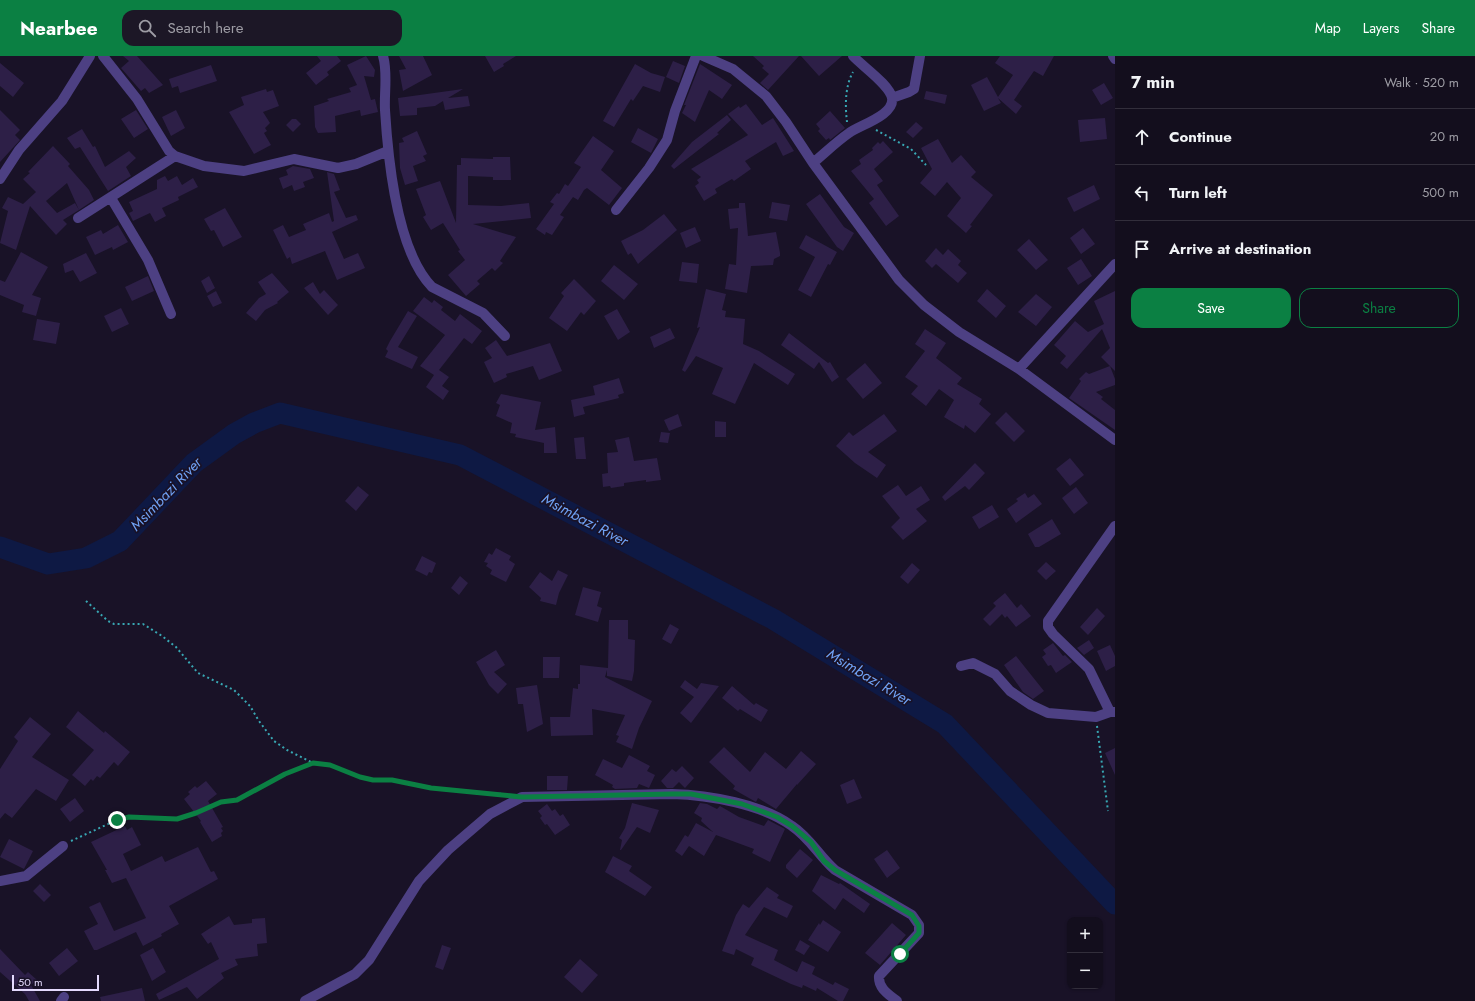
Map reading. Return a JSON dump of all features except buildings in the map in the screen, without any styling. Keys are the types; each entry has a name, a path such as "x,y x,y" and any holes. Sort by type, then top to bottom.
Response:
{"street":[{"path":"0,179 19,150 62,101 90,56"},
{"path":"103,56 137,99 169,151 175,156 204,166 244,171 294,159 338,168 356,164 388,151"},
{"path":"383,56 388,151 404,234 425,280 439,291 483,313 505,336"},
{"path":"616,210 649,168 666,140 696,56"},
{"path":"703,56 732,69 766,96 899,280 924,305 959,332 1019,369 1115,440"},
{"path":"892,98 914,89 920,56"},
{"path":"813,163 849,133 882,115 891,106 892,98 885,86 859,58"},
{"path":"78,218 175,156"},
{"path":"110,198 148,260 171,314"},
{"path":"1019,369 1115,264"},
{"path":"961,666 973,663 995,674 1010,690 1031,705 1048,713 1096,717 1113,712 1089,669 1053,634 1048,627 1048,621 1115,526"},
{"path":"304,1001 355,974 369,960 419,881 443,856 490,814 522,797 691,794 742,804 777,817 792,826 811,842 824,861 835,870 912,915 917,920 919,933 879,976 878,982 884,990 897,1001"},
{"path":"0,881 26,876 63,846"}],"path":[{"path":"849,133 845,107 849,78 859,58"},
{"path":"864,125 911,149 926,165"},
{"path":"86,601 108,621 114,624 143,624 162,636 176,647 198,673 234,690 250,706 274,741 287,750 313,763 330,765 360,777 373,780 392,780 431,788 522,797"},
{"path":"1096,717 1108,811"},
{"path":"63,846 86,834 129,817 177,819 196,813 221,802 237,800 285,774 313,763"}],"waterway":[{"name":"Msimbazi River","path":"0,547 48,564 86,558 120,541 194,463 234,434 254,423 280,413 460,455 773,619 945,724 1115,904"}],"route":[{"path":"117,820 129,817 177,819 196,813 221,802 237,800 285,774 313,763 330,765 350,774 373,780 392,780 431,788 487,792 522,797 691,794 742,804 777,817 792,826 811,842 824,861 835,870 912,915 917,920 919,933 900,954"}]}
